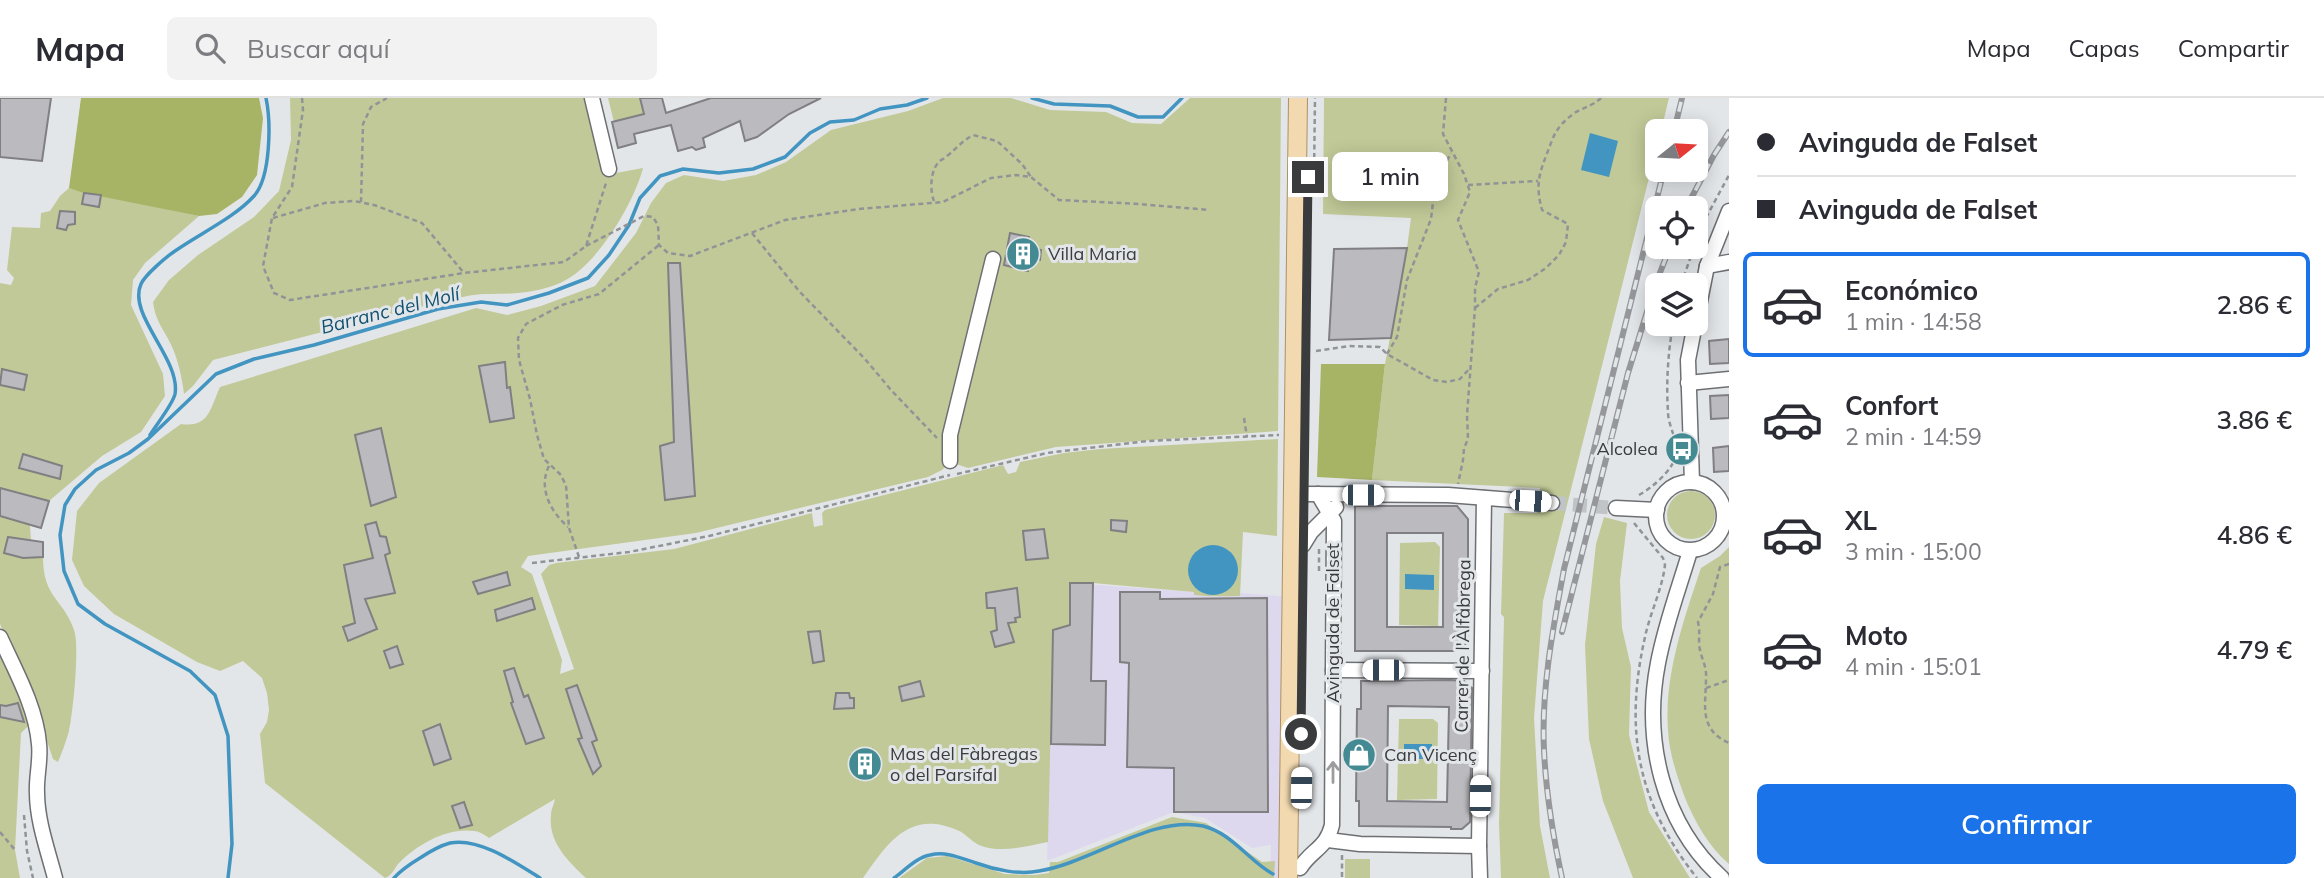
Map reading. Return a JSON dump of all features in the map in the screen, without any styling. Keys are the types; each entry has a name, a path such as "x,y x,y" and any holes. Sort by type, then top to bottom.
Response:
{"main road":[{"path":"1296,875 1293,435 1298,98"},
{"name":"Avinguda de Falset","path":"1296,875 1303,545 1311,494 1309,98"}],"street":[{"path":"592,98 609,169"},
{"path":"1706,273 1729,211"},
{"path":"1717,238 1729,249"},
{"path":"950,457 950,435 993,259"},
{"path":"1707,266 1729,262"},
{"path":"1692,482 1688,360 1693,336"},
{"path":"1688,383 1729,379"},
{"path":"1692,482 1723,494 1722,506 1726,523 1712,542 1690,551 1679,548 1662,534 1658,527 1659,502 1675,485 1692,482"},
{"path":"1311,494 1457,496 1552,503"},
{"name":"Avinguda de Falset","path":"1311,494 1334,521 1332,825 1328,840"},
{"path":"1303,545 1311,532 1350,495"},
{"name":"Carrer de l'Àlfàbrega","path":"1480,878 1484,498"},
{"path":"1620,509 1657,510"},
{"path":"1690,551 1657,665 1652,710 1653,741 1668,799 1678,820 1710,867 1722,878"},
{"path":"0,637 20,679 34,718 39,744 37,793 40,818 55,878"},
{"path":"1333,670 1482,671"},
{"path":"1296,875 1306,859 1328,840 1360,844 1479,846"}],"path":[{"path":"302,98 303,110 292,187 272,219 263,266 274,293 290,300 464,273 564,262 586,246 644,216 653,217 658,225 659,245 668,253 690,256 785,220 943,202 991,178 1016,175 1031,177"},
{"path":"361,202 363,124 371,107 387,98"},
{"path":"1446,98 1443,134 1464,174 1470,192 1458,220 1479,272 1475,288 1467,415 1468,439 1464,447 1457,496"},
{"path":"1475,308 1497,289 1528,280 1559,255 1566,242 1568,224 1542,210 1538,195 1538,175 1553,134 1574,112 1591,107 1601,98"},
{"path":"934,201 930,192 938,162 974,135 997,141 1022,164 1031,177 1059,200 1209,210"},
{"path":"1387,354 1397,337 1407,279 1431,219 1434,194 1441,172 1451,153"},
{"path":"586,246 609,169"},
{"path":"1708,214 1729,175"},
{"path":"1468,185 1538,181"},
{"path":"272,219 325,203 361,202 422,223 464,273"},
{"path":"752,233 799,291 865,359 950,457"},
{"path":"579,557 569,527 566,485 560,474 544,459 537,435 519,360 518,338 526,324 562,305 599,294 659,245"},
{"path":"1620,509 1648,490 1674,462 1677,451 1668,415 1672,336"},
{"path":"1316,351 1380,347 1387,354 1433,380 1447,383 1460,379 1471,367"},
{"path":"1244,418 1247,437"},
{"path":"531,563 629,552 709,536 1046,453 1147,441 1293,435"},
{"path":"549,466 544,481 546,494 551,507 569,527"},
{"path":"1729,564 1720,567 1713,594 1698,622 1699,645 1706,670 1704,699 1709,728 1720,739 1729,743"},
{"path":"1705,688 1729,680"},
{"path":"0,832 15,850"},
{"path":"1342,855 1342,878"}],"shaded area":[{"path":"1070,583 1195,592 1214,597 1232,594 1239,596 1240,593 1291,597 1293,878 1270,878 1271,845 1252,848 1205,818 1174,812 1047,861 1053,630 1070,624"}],"green space":[{"path":"81,98 259,98 263,118 257,175 242,197 217,214 199,216 69,188"},
{"path":"290,98 586,98 605,175 643,168 632,198 612,232 589,262 561,282 531,291 448,300 213,360 184,394 175,355 154,310 153,302 169,280 198,255 254,217 279,191 291,140"},
{"path":"608,98 644,98 640,99 646,114 635,133 631,117 614,122"},
{"path":"943,98 1011,98 1050,110 1106,112 1132,123 1161,124 1190,98 1281,98 1278,431 1056,447 968,468 950,462 942,470 928,477 696,533 528,556 521,567 532,574 562,660 560,674 574,669 541,574 549,565 674,549 812,513 814,527 823,525 822,513 825,510 1003,465 1008,474 1016,472 1020,462 1064,453 1278,439 1277,536 1243,532 1240,596 1200,596 1194,595 1194,592 1070,583 1070,625 1053,630 1048,842 1014,848 987,848 957,830 925,824 901,833 881,853 863,878 586,878 566,858 556,842 551,825 555,799 489,838 478,832 464,830 434,838 407,855 385,878 265,783 260,734 267,722 269,710 262,678 243,661 220,671 197,662 114,614 84,586 72,560 77,511 99,483 181,424 203,420 220,387 476,308 507,315 595,286 636,233 651,203 666,183 684,175 723,181 756,175 786,162 831,130 908,111"},
{"path":"1324,98 1669,98 1664,119 1645,119 1645,182 1648,182 1543,601 1534,718 1540,826 1550,878 1501,878 1499,824 1504,513 1537,513 1540,488 1372,480 1385,364 1411,218 1323,214"},
{"path":"69,188 199,216 145,263 133,280 131,305 163,374 165,396 141,432 102,456 49,501 0,488 0,283 11,285 14,278 7,270 12,227 40,228 41,213 50,211"},
{"path":"1321,364 1385,364 1372,480 1317,477"},
{"path":"1691,491 1708,498 1715,515 1708,532 1691,539 1674,532 1667,515 1674,498"},
{"path":"0,516 30,525 32,558 43,557 46,581 70,619 76,638 69,731 58,762 53,759 40,720 0,624"},
{"path":"1604,517 1627,523 1620,581 1622,628 1631,667 1629,735 1649,812 1690,878 1633,878 1603,801 1589,739 1585,645 1596,544"},
{"path":"1435,542 1440,547 1438,626 1399,625 1400,543"},
{"path":"1729,547 1729,864 1703,834 1685,798 1670,747 1668,709 1672,668 1701,568"},
{"path":"0,650 30,724 21,733 15,850 20,878 0,878"},
{"path":"1399,719 1433,719 1438,723 1437,799 1397,800"},
{"path":"1172,817 1206,823 1262,862 1275,861 1274,878 899,878 927,858 947,856 1005,874 1049,873 1050,862 1058,862"},
{"path":"1345,859 1370,859 1370,878 1345,878"}],"water":[{"path":"1590,133 1618,141 1609,177 1581,170"},
{"path":"1213,545 1231,552 1238,570 1231,588 1213,595 1195,588 1188,570 1195,552"},
{"path":"1405,574 1434,575 1434,590 1405,589"},
{"path":"1404,744 1432,744 1432,759 1404,759"}],"building":[{"path":"0,98 51,98 42,161 0,157"},
{"path":"640,98 662,98 666,113 711,98 821,98 789,114 757,137 745,141 740,121 703,138 705,147 696,150 692,147 678,151 671,125 634,134 636,143 618,148 612,122 644,114"},
{"path":"84,193 101,195 99,207 82,204"},
{"path":"60,211 75,212 75,224 68,225 66,230 57,228"},
{"name":"Villa Maria","path":"1010,233 1029,237 1028,247 1041,250 1040,260 1029,259 1028,271 1004,265"},
{"path":"1407,248 1391,338 1329,340 1334,249"},
{"path":"668,263 680,263 695,496 665,500 660,446 674,442"},
{"path":"1729,339 1729,363 1710,364 1709,341"},
{"path":"505,362 507,388 510,387 514,418 490,422 479,366"},
{"path":"2,369 27,375 24,390 0,385"},
{"path":"1729,395 1729,418 1711,419 1710,396"},
{"path":"381,428 396,497 371,506 355,435"},
{"path":"1729,446 1729,471 1714,472 1713,448"},
{"path":"23,454 62,466 60,479 19,468"},
{"path":"0,488 49,501 41,528 0,516"},
{"path":"1355,506 1457,506 1468,519 1468,642 1457,651 1355,651","holes":["1387,533 1443,533 1443,627 1387,627"]},
{"path":"1111,520 1127,521 1126,532 1111,530"},
{"path":"376,522 380,536 386,537 390,553 385,555 395,593 365,599 377,629 348,641 343,627 355,623 344,565 373,558 365,525"},
{"path":"1044,529 1048,558 1026,560 1023,531"},
{"path":"8,537 43,542 43,557 23,558 4,553"},
{"path":"507,572 510,585 478,594 473,582"},
{"path":"1070,583 1093,583 1091,681 1106,681 1105,745 1051,744 1053,630 1070,625"},
{"path":"1017,588 1020,617 1015,618 1016,622 1008,623 1014,642 995,647 991,632 997,630 995,608 987,608 986,593"},
{"path":"1120,592 1160,592 1160,599 1267,598 1268,812 1174,812 1174,768 1127,767 1129,663 1120,662"},
{"path":"532,598 535,609 497,621 495,610"},
{"path":"820,631 824,661 813,663 808,632"},
{"path":"397,646 403,664 390,668 384,651"},
{"path":"514,668 524,697 528,695 544,738 526,744 511,703 513,702 504,671"},
{"path":"1450,680 1464,681 1472,688 1470,822 1462,829 1359,826 1359,801 1356,801 1357,709 1361,709 1361,681","holes":["1388,706 1449,707 1447,802 1387,801"]},
{"path":"920,681 924,696 902,701 899,687"},
{"path":"577,685 597,740 592,742 601,766 593,774 578,739 582,738 566,689"},
{"path":"836,693 849,693 850,698 854,698 854,708 834,709"},
{"path":"18,703 24,722 0,717 0,705"},
{"path":"440,724 451,759 434,765 423,731"},
{"name":"Mas del Fàbregas o del Parsifal","path":"872,749 879,772 859,779 851,755"},
{"path":"464,802 472,825 460,828 452,806"}],"waterway":[{"path":"150,435 174,398 175,380 141,309 141,284 151,271 171,254 227,219 254,196 260,187 267,163 269,121 266,98"},
{"name":"Barranc del Molí","path":"228,878 232,844 228,736 215,695 190,671 105,624 78,604 64,571 60,535 65,505 75,489 96,470 129,453 148,439 216,374 254,359 314,345 438,309 481,302 507,305 588,278 609,255 629,225 640,198 660,176 683,169 719,173 753,169 785,157 810,133 830,122 854,120 880,109 907,105 927,98"},
{"name":"Barranc del Molí","path":"1032,98 1054,104 1110,106 1138,117 1163,117 1182,98"},
{"path":"894,878 920,858 936,854 1007,871 1039,871 1079,859 1142,833 1183,824 1203,826 1223,835 1273,874"},
{"path":"394,878 434,849 461,842 485,847 540,878"}],"tunnel":[{"path":"1552,503 1616,508"}],"railway":[{"path":"1677,119 1682,98"},
{"path":"1692,196 1729,132"},
{"path":"1562,878 1550,815 1545,766 1544,705 1549,659 1564,569 1661,182"},
{"path":"1562,632 1628,373 1665,259"}],"place":[{"name":"Villa Maria","path":"1023,254"},
{"name":"Alcolea","path":"1682,449"},
{"name":"Can Vicenç","path":"1359,755"},
{"name":"Mas del Fàbregas o del Parsifal","path":"865,764"}],"route":[{"path":"1301,734 1308,177"}]}
